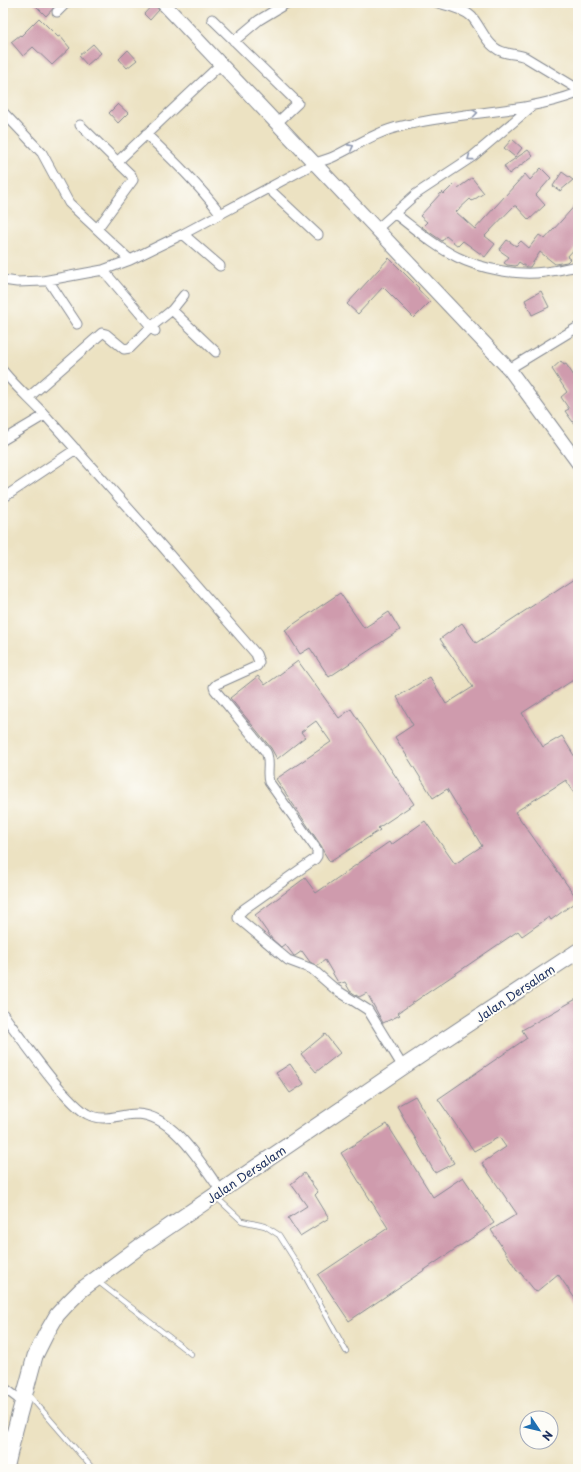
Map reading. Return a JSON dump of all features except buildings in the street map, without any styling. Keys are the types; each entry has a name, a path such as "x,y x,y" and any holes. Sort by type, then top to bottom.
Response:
{"main road":[{"path":"163,3 509,368 578,462"},
{"name":"Jalan Dersalam","path":"6,1469 35,1356 57,1315 68,1303 95,1279 139,1247 403,1067 578,951"}],"street":[{"path":"57,12 66,3"},
{"path":"234,41 259,20 287,3"},
{"path":"438,3 468,14 483,35 500,51 525,57 578,90"},
{"path":"212,19 298,104 277,123"},
{"path":"117,162 221,64"},
{"path":"3,280 16,282 48,280 103,270 130,260 183,234 315,163 335,156 369,137 400,126 442,118 532,106 578,93"},
{"path":"377,229 416,194 472,157 532,106"},
{"path":"3,112 42,153 69,203 130,260"},
{"path":"80,125 131,175 133,182 97,229"},
{"path":"146,134 198,186 220,213"},
{"path":"268,188 318,235"},
{"path":"394,213 436,244 457,257 493,269 543,272 578,266"},
{"path":"183,234 220,266"},
{"path":"103,270 153,329"},
{"path":"48,280 77,324"},
{"path":"29,397 99,334 104,333 126,349 130,348 153,329 172,310 184,295"},
{"path":"172,310 216,352"},
{"path":"509,368 578,326"},
{"path":"3,371 19,390 29,397 76,449 190,577 256,654 259,662 257,666 217,684 214,687 269,756 267,775 269,782 317,850 317,856 315,859 244,909 239,914 238,918 288,960 312,969 335,989 368,1010 403,1067"},
{"path":"3,440 45,415"},
{"path":"3,498 76,449"},
{"path":"3,1014 47,1074 81,1110 101,1118 138,1114 148,1116 168,1126 188,1145 218,1194"},
{"path":"3,1387 24,1397"}],"lane":[{"path":"218,1194 242,1221 265,1226 279,1235 302,1270 346,1351"},
{"path":"95,1279 191,1354"},
{"path":"24,1397 93,1469"}]}
